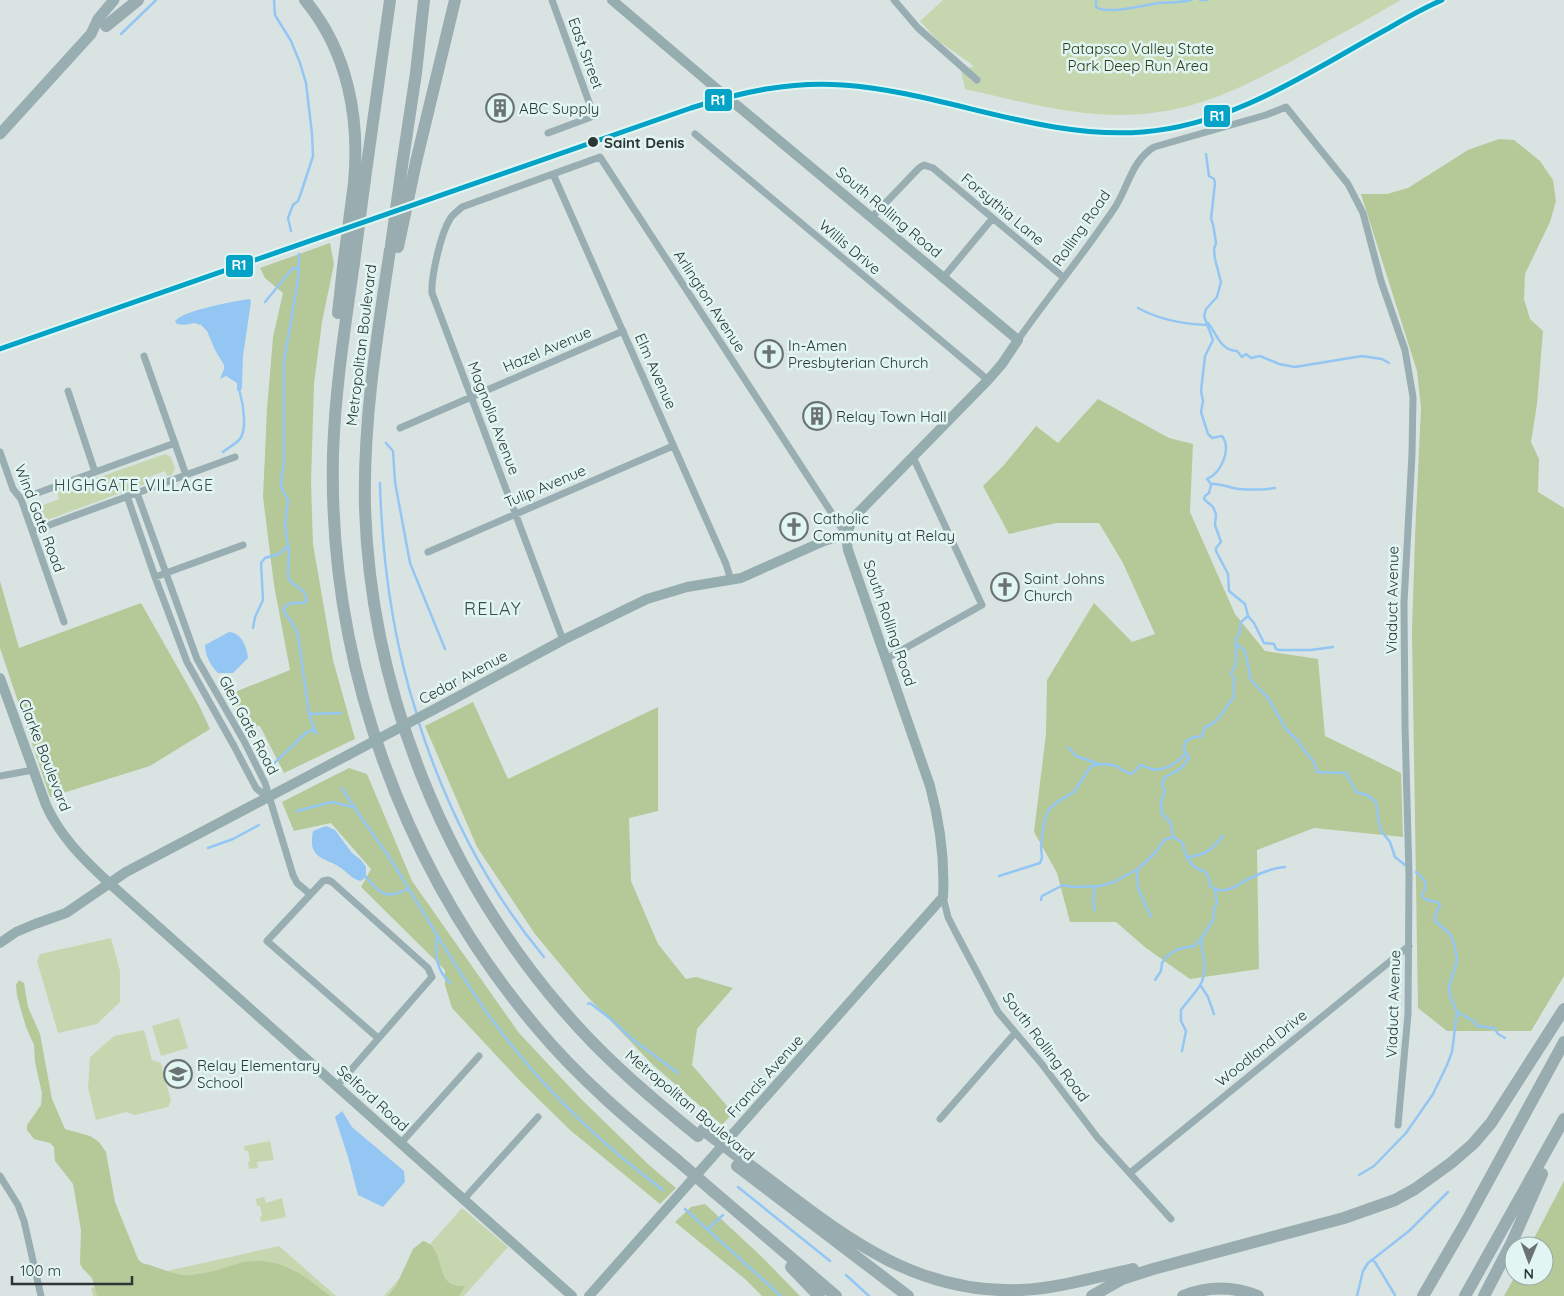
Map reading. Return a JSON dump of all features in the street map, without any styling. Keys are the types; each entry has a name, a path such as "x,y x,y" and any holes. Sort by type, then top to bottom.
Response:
{"highway":[{"path":"106,26 138,0"},
{"path":"305,0 333,45 349,89 354,110 360,181"},
{"name":"Metropolitan Boulevard","path":"390,0 348,265 333,455 334,508 341,593 362,694 379,751 423,855 444,896 471,940 503,986 538,1029 596,1091 836,1296"},
{"name":"Metropolitan Boulevard","path":"424,0 416,73 402,166 394,249 376,344 367,419 365,507 372,587 380,635 408,739 424,781 473,882 525,962 563,1011 652,1099 740,1163 908,1296"},
{"path":"394,249 455,0"},
{"path":"1092,1296 1122,1279 1153,1269 1344,1218 1370,1209 1394,1200 1433,1177 1473,1144 1491,1123 1564,1009"},
{"path":"1423,1296 1466,1222 1564,1042"},
{"path":"1465,1296 1564,1119"},
{"path":"1484,1296 1512,1242 1564,1127"},
{"path":"740,1163 882,1258 908,1270 954,1285 998,1290 1023,1290 1233,1247"},
{"path":"714,1192 772,1247 819,1296"},
{"path":"1183,1296 1195,1291 1214,1288 1231,1288 1258,1296"}],"main road":[{"path":"0,134 91,34 98,19 114,0"},
{"path":"91,34 106,26 130,0"}],"street":[{"name":"East Street","path":"548,133 594,116 552,0"},
{"name":"South Rolling Road","path":"612,0 1018,340"},
{"path":"894,0 918,28 977,80"},
{"name":"Rolling Road","path":"1018,340 1112,211 1134,166 1144,153 1171,141 1266,115 1286,107"},
{"name":"Viaduct Avenue","path":"1286,107 1357,199 1363,213 1381,281 1405,350 1410,374 1413,421 1408,504 1404,641 1409,946 1406,1050 1398,1125"},
{"name":"Willis Drive","path":"695,134 988,380"},
{"name":"Arlington Avenue","path":"553,174 600,157 846,535"},
{"name":"Forsythia Lane","path":"872,217 924,165 933,168 1063,277"},
{"name":"Magnolia Avenue","path":"553,174 462,207 451,217 433,273 432,293 563,640"},
{"name":"Elm Avenue","path":"553,174 726,564 731,580"},
{"path":"944,278 992,219"},
{"name":"Hazel Avenue","path":"400,428 623,331"},
{"path":"846,535 850,524 857,514 988,380 1002,364 1018,340"},
{"path":"144,356 186,475"},
{"path":"68,391 95,472"},
{"path":"21,499 175,443"},
{"name":"Tulip Avenue","path":"428,552 673,446"},
{"name":"Wind Gate Road","path":"0,452 13,489 21,499 64,622"},
{"path":"33,531 235,457"},
{"path":"886,659 982,605 914,457"},
{"name":"Glen Gate Road","path":"137,493 197,659 244,741 265,783 268,798"},
{"name":"Glen Gate Road","path":"127,496 155,578 187,662 256,788 268,798"},
{"name":"South Rolling Road","path":"846,535 848,550 922,761 938,814 943,852 943,897 948,917 998,1012 1041,1063 1082,1118 1171,1219"},
{"name":"Cedar Avenue","path":"0,943 16,932 66,913 84,902 108,882 563,640 647,599 687,588 741,578 824,541 846,535"},
{"path":"155,578 243,545"},
{"name":"Clarke Boulevard","path":"0,678 46,805 60,833 108,882"},
{"path":"0,776 33,770"},
{"path":"268,798 293,876 297,883 310,894"},
{"path":"337,1086 432,977 428,968 332,882 328,880 323,881 267,941 378,1038"},
{"name":"Selford Road","path":"108,882 572,1296"},
{"name":"Francis Avenue","path":"589,1296 943,897"},
{"name":"Woodland Drive","path":"1130,1173 1409,946"},
{"path":"940,1119 1015,1033"},
{"path":"401,1143 479,1056"},
{"path":"464,1199 538,1117"},
{"path":"0,1176 18,1204 24,1221 41,1296"}],"green space":[{"name":"Patapsco Valley State Park Deep Run Area","path":"943,0 1401,0 1288,63 1228,92 1186,107 1142,114 1120,115 1075,112 965,89 961,71 974,66 937,40 920,21"},
{"path":"1499,139 1514,140 1540,161 1553,180 1556,201 1550,222 1525,274 1524,299 1530,319 1543,331 1537,404 1531,442 1539,459 1538,492 1564,508 1564,976 1531,1031 1447,1031 1418,1008 1412,631 1421,408 1417,371 1361,194 1387,194 1408,188 1468,150"},
{"path":"330,243 334,264 322,322 314,384 311,482 313,544 333,660 355,739 284,773 260,726 246,724 230,694 290,670 274,585 263,497 273,337 283,293 265,278 260,268"},
{"path":"1098,399 1169,438 1193,444 1190,512 1235,614 1265,651 1318,659 1325,736 1401,773 1403,837 1314,828 1257,850 1259,969 1190,979 1146,948 1116,922 1070,922 1057,873 1034,832 1046,734 1047,680 1094,603 1132,642 1155,634 1123,563 1099,523 1056,523 1009,534 983,486 1004,465 1036,426 1058,443"},
{"path":"165,454 171,457 175,468 172,475 167,476 165,471 144,479 145,484 42,522 35,519 31,508 34,501 37,500 40,506 59,499 57,492"},
{"path":"0,581 19,648 141,603 199,705 210,729 150,766 50,797 0,648"},
{"path":"473,702 508,779 658,707 658,811 629,818 631,881 658,944 686,979 696,977 733,988 697,1029 692,1065 733,1113 722,1125 652,1064 584,993 535,934 477,847 425,726"},
{"path":"349,768 367,774 412,881 519,1033 581,1099 649,1165 676,1188 660,1204 570,1130 521,1082 452,1008 445,985 445,970 361,887 371,869 331,823 294,831 282,802"},
{"path":"111,938 120,971 120,1002 97,1024 58,1033 37,961 40,954"},
{"path":"19,980 24,983 28,1007 40,1034 52,1099 65,1129 90,1136 99,1142 106,1152 115,1202 138,1259 142,1263 183,1275 203,1273 250,1261 276,1263 298,1273 330,1296 97,1296 92,1278 80,1264 81,1230 73,1184 55,1161 54,1147 50,1143 34,1139 27,1130 27,1125 41,1105 42,1093 35,1062 34,1045 26,1027 17,996 16,985"},
{"path":"179,1018 188,1048 161,1056 152,1026"},
{"path":"144,1030 152,1060 161,1063 171,1101 168,1107 135,1115 126,1112 96,1120 88,1088 90,1057 114,1036"},
{"path":"270,1141 274,1160 257,1162 258,1168 249,1169 248,1151 245,1151 244,1146"},
{"path":"1564,1181 1564,1296 1504,1296 1510,1286 1554,1286 1554,1236 1535,1236"},
{"path":"264,1197 266,1203 282,1198 286,1217 261,1222 260,1206 257,1206 256,1199"},
{"path":"705,1204 762,1257 800,1296 762,1296 745,1279 675,1222 691,1207"},
{"path":"462,1208 508,1247 464,1296 384,1296"},
{"path":"423,1241 430,1244 434,1249 444,1276 448,1281 453,1285 465,1286 459,1296 388,1296 396,1286 413,1249"},
{"path":"279,1246 336,1296 93,1296 91,1288"}],"water":[{"path":"250,299 240,393 237,390 237,383 226,376 220,379 224,365 207,331 201,325 194,323 177,324 175,321 188,313"},
{"path":"229,632 234,633 240,638 245,645 248,658 233,673 218,673 209,660 205,645"},
{"path":"326,826 335,830 352,853 366,867 366,877 361,881 353,878 335,864 315,853 312,840 313,831"},
{"path":"342,1111 352,1127 404,1171 405,1182 383,1207 358,1195 335,1117"}],"waterway":[{"path":"121,34 156,0"},
{"path":"274,0 275,15 291,41 306,83 312,134 313,156 298,201 293,205 288,218 291,231"},
{"path":"1096,0 1096,7 1109,10 1191,0"},
{"path":"1200,0 1207,0"},
{"path":"1206,154 1209,176 1214,179 1215,183 1211,219 1216,243 1214,249 1215,259 1221,282 1217,297 1206,309 1204,316 1213,340 1205,356 1201,412 1208,434 1212,438 1222,436 1226,447 1221,466 1217,472 1207,479 1211,484"},
{"path":"299,254 298,280 284,361 284,463 281,483 288,500 285,525 289,552 288,577 290,581 304,592 307,600 304,603 289,604 283,610 298,635 309,714 316,734"},
{"path":"265,302 293,268 299,269"},
{"path":"1138,308 1171,321 1207,325"},
{"path":"1208,323 1223,345 1237,351 1242,357 1246,354 1251,358 1260,356 1279,364 1295,367 1362,356 1382,359 1389,363"},
{"path":"223,452 242,436 244,417 240,393"},
{"path":"386,443 393,451 395,482 410,563 445,649"},
{"path":"380,483 383,542 390,600 401,658 417,715"},
{"path":"1211,484 1243,489 1275,488"},
{"path":"1211,485 1209,493 1204,499 1213,507 1216,514 1215,525 1221,542 1216,551 1228,574 1229,591 1245,604 1248,616 1254,623 1264,643 1274,644 1276,649 1279,650 1311,650 1333,647"},
{"path":"253,628 255,617 263,600 261,563 265,558 279,554 288,546"},
{"path":"1173,837 1171,823 1162,814 1161,802 1165,790 1162,782 1164,778 1181,768 1189,758 1184,750 1185,742 1191,738 1202,736 1205,727 1218,719 1234,697 1233,686 1235,680 1231,674 1236,664 1236,639 1240,632 1241,622 1248,616"},
{"path":"1237,644 1245,651 1251,680 1268,698 1286,729 1314,762 1317,772 1346,773 1356,792 1367,795 1376,802 1381,831 1390,842 1395,857 1405,865"},
{"path":"309,714 341,713"},
{"path":"418,720 441,783 470,844 504,903 544,957"},
{"path":"270,767 307,732 314,731"},
{"path":"1068,747 1076,756 1099,764"},
{"path":"999,876 1040,863 1044,823 1048,810 1074,792 1091,766 1101,764 1112,765 1130,774 1140,765 1156,770 1166,768 1185,754"},
{"path":"342,788 389,857 476,997 528,1065 548,1088 592,1131 663,1190"},
{"path":"297,811 332,802 353,807"},
{"path":"208,848 233,839 259,825"},
{"path":"1188,857 1200,855 1208,851 1223,836"},
{"path":"1041,900 1042,896 1063,885 1073,887 1100,886 1114,882 1138,869 1155,853 1164,840 1173,837 1183,843 1188,860 1196,868 1207,874 1210,886 1215,889 1217,903 1214,909 1213,920 1202,938 1194,946 1178,949 1166,957 1162,963 1161,971 1155,980"},
{"path":"1215,889 1229,889 1263,872 1285,867"},
{"path":"1138,869 1137,882 1151,917"},
{"path":"1359,1175 1374,1166 1406,1133 1433,1094 1452,1052 1457,1012 1450,996 1449,986 1457,957 1453,940 1449,933 1435,921 1440,905 1423,897 1426,885 1422,877 1416,872"},
{"path":"366,877 375,888 384,894 394,894 408,889"},
{"path":"1095,886 1093,898 1095,910"},
{"path":"437,937 436,950 439,967 450,983"},
{"path":"1182,1051 1186,1031 1181,1021 1181,1010 1196,992 1204,975 1202,939"},
{"path":"1201,986 1208,997 1214,1014"},
{"path":"588,1004 590,1003 632,1039 678,1073"},
{"path":"1457,1012 1472,1020 1478,1026 1494,1028 1498,1034 1505,1038"},
{"path":"738,1187 830,1261"},
{"path":"1357,1296 1363,1271 1368,1263 1409,1231 1448,1192"},
{"path":"685,1209 781,1296"},
{"path":"708,1229 723,1215"},
{"path":"1372,1260 1395,1295"},
{"path":"846,1275 869,1296"}],"railway":[{"path":"0,349 691,108 729,97 785,86 843,85 881,89 918,96 1067,129 1105,133 1143,132 1177,127 1209,119 1241,107 1301,78 1408,17 1442,0"}],"transit line":[{"name":"R1","path":"0,349 691,108 729,97 785,86 843,85 881,89 918,96 1067,129 1105,133 1143,132 1177,127 1209,119 1241,107 1301,78 1408,17 1442,0"}],"place":[{"name":"ABC Supply","path":"500,108"},
{"name":"Saint Denis","path":"593,142"},
{"name":"In-Amen Presbyterian Church","path":"769,354"},
{"name":"Relay Town Hall","path":"817,416"},
{"name":"Catholic Community at Relay","path":"794,527"},
{"name":"Saint Johns Church","path":"1005,587"},
{"name":"Relay Elementary School","path":"178,1074"}],"district":[{"name":"HIGHGATE VILLAGE","path":"134,485"},
{"name":"RELAY","path":"493,608"}]}
